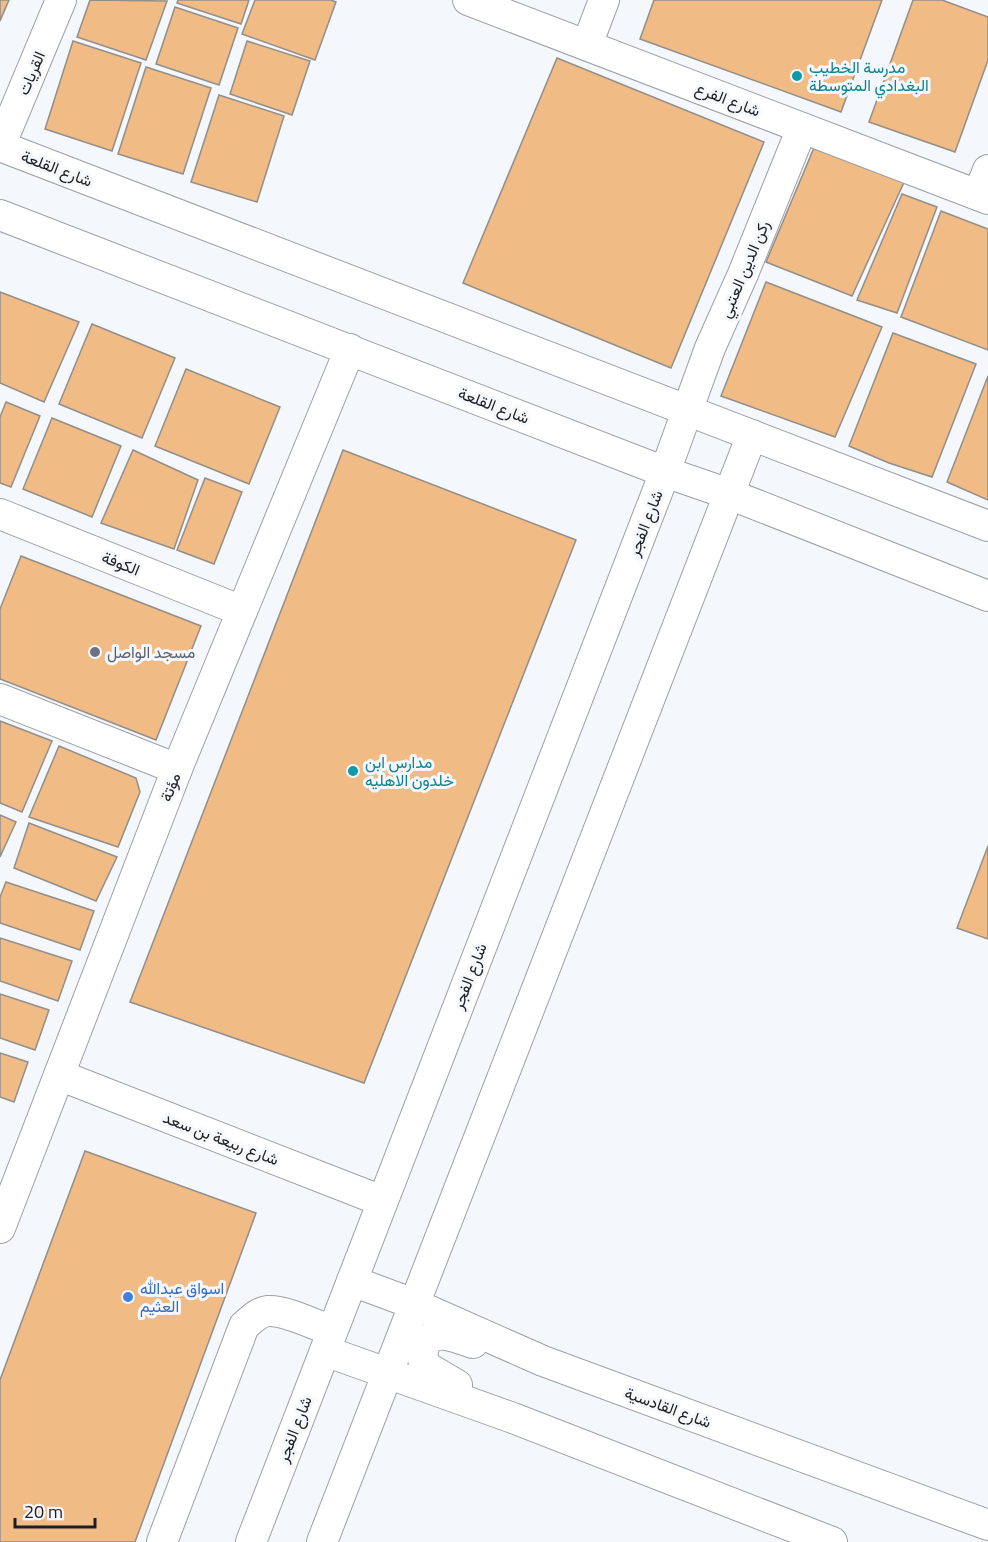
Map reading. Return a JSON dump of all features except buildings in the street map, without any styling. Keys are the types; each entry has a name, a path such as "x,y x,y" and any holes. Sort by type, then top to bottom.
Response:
{"street":[{"name":"القريات","path":"0,146 61,0"},
{"name":"شارع الفرع","path":"468,0 802,128 985,188"},
{"path":"587,45 604,0"},
{"name":"ركن الدين العتبي","path":"688,410 710,348 743,274 802,128"},
{"name":"شارع القلعة","path":"0,146 988,526"},
{"name":"شارع القلعة","path":"0,215 665,472 729,494 988,596"},
{"name":"مؤتة","path":"0,1228 177,769 350,350"},
{"name":"شارع الفجر","path":"251,1542 688,410"},
{"path":"322,1542 752,435"},
{"name":"الكوفة","path":"3,524 242,611"},
{"path":"0,699 177,769"},
{"name":"شارع ربيعة بن سعد","path":"59,1075 382,1201"},
{"name":"شارع القادسية","path":"352,1281 414,1304 543,1361 988,1525"},
{"path":"162,1542 244,1326 255,1316 267,1311 281,1313 388,1373 513,1418 832,1542"},
{"path":"513,1418 425,1366 421,1355 424,1345 431,1337 444,1334 543,1361"}],"place":[{"name":"مدرسة الخطيب البغدادي المتوسطة","path":"797,76"},
{"name":"مسجد الواصل","path":"95,652"},
{"name":"مدارس ابن خلدون الاهليه","path":"353,771"},
{"name":"اسواق عبدالله العثيم","path":"128,1297"}]}
